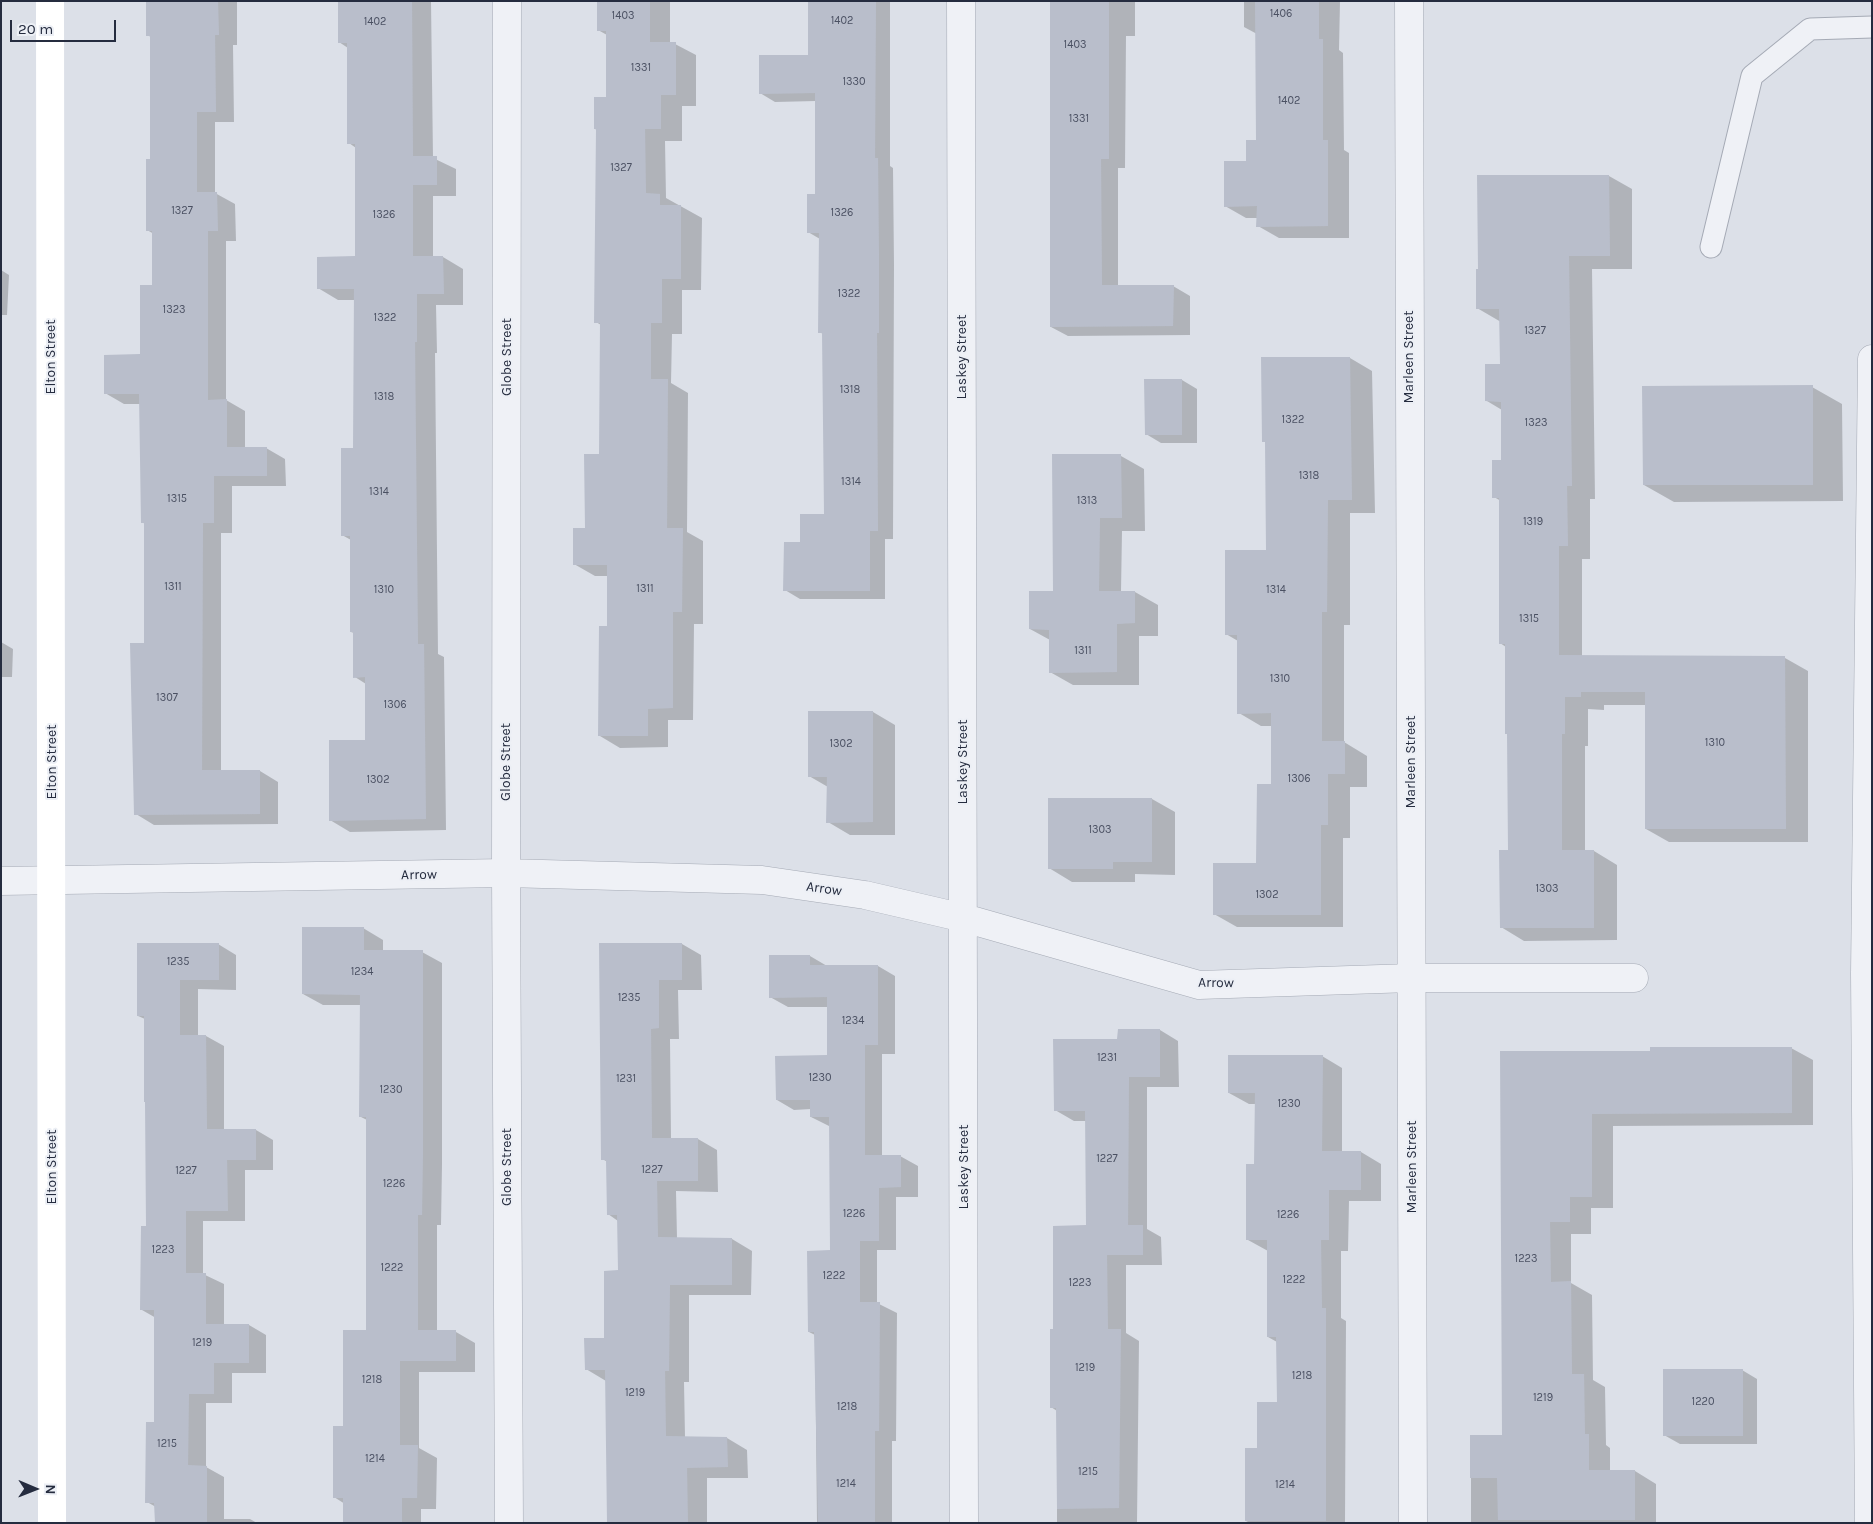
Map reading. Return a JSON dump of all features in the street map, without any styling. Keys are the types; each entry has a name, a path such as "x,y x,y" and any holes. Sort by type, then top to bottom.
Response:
{"street":[{"name":"Elton Street","path":"50,1 52,1523"},
{"name":"Globe Street","path":"507,1 506,873 509,1523"},
{"name":"Laskey Street","path":"961,1 964,1523"},
{"name":"Marleen Street","path":"1409,1 1414,1523"},
{"path":"1870,1523 1868,970 1872,359"},
{"name":"Arrow","path":"1,881 506,873 762,880 865,895 964,918 1199,985 1411,978 1634,978"}],"lane":[{"path":"1711,248 1752,76 1810,29 1872,27"}],"building":[{"path":"146,1 218,1 219,35 215,35 216,112 197,112 197,192 217,192 218,231 208,231 208,400 227,399 227,447 267,447 267,476 214,476 214,523 203,523 202,770 260,770 260,814 134,815 130,643 144,643 144,523 141,523 139,394 104,394 104,355 140,354 140,285 152,285 152,231 146,231 146,159 150,159 150,36 146,36"},
{"path":"338,1 412,1 413,156 437,156 437,185 413,185 413,256 443,256 444,294 417,294 417,342 415,342 418,644 424,644 426,819 329,821 329,740 365,740 365,677 353,678 353,632 350,632 350,536 341,536 341,448 353,448 354,289 317,289 317,257 355,256 355,144 347,144 347,43 338,43"},
{"path":"597,1 650,1 650,42 676,42 676,95 661,95 661,129 645,129 646,193 660,194 660,205 681,205 681,279 662,279 662,323 651,323 651,379 668,379 667,528 683,528 682,612 673,612 673,708 648,709 648,736 598,736 599,626 607,626 607,565 573,565 573,528 585,528 584,454 599,454 600,323 594,323 596,129 594,129 594,97 606,97 606,31 597,31"},
{"path":"808,1 876,1 875,158 878,158 879,256 879,333 877,333 878,531 870,531 870,591 783,591 784,542 800,542 800,514 824,514 822,333 818,333 819,233 807,233 807,194 815,194 815,93 759,94 759,55 808,55"},
{"path":"1050,1 1109,1 1109,159 1101,159 1102,285 1174,285 1173,326 1050,327"},
{"path":"1255,1 1319,1 1319,39 1323,39 1323,140 1328,140 1328,226 1256,227 1257,206 1224,207 1224,161 1246,161 1246,140 1256,140"},
{"path":"1477,175 1609,175 1610,256 1569,256 1572,486 1567,486 1568,546 1559,546 1559,655 1785,656 1786,829 1645,829 1645,692 1581,692 1581,697 1565,697 1565,734 1562,734 1562,850 1594,850 1594,928 1500,928 1499,850 1508,850 1507,734 1505,734 1505,644 1499,644 1499,498 1492,498 1492,460 1501,460 1501,402 1485,401 1485,364 1500,364 1499,309 1476,309 1476,269 1478,269"},
{"path":"1261,357 1350,357 1352,500 1328,500 1327,612 1322,612 1322,741 1345,741 1345,774 1328,774 1328,825 1321,825 1321,915 1213,915 1213,863 1256,863 1257,784 1271,784 1271,713 1237,714 1237,635 1225,635 1225,550 1266,550 1265,442 1262,442"},
{"path":"1144,379 1182,379 1182,435 1145,435"},
{"path":"1813,385 1813,485 1643,485 1642,386"},
{"path":"1052,454 1121,454 1122,518 1100,518 1099,591 1135,591 1135,623 1117,624 1117,672 1049,673 1049,630 1029,629 1029,591 1053,591"},
{"path":"808,711 873,711 873,822 826,823 827,777 808,777"},
{"path":"1048,798 1152,798 1152,862 1113,862 1113,869 1048,869"},
{"path":"302,927 364,927 364,950 423,950 423,1153 422,1215 418,1215 418,1330 456,1330 456,1361 400,1361 400,1445 418,1445 417,1498 402,1498 402,1523 343,1523 343,1498 333,1498 333,1426 343,1426 343,1330 366,1330 366,1117 359,1117 360,995 302,994"},
{"path":"137,943 219,943 219,980 180,980 180,1035 206,1035 207,1129 256,1129 256,1160 227,1160 228,1211 186,1211 186,1273 206,1273 206,1324 249,1324 249,1363 214,1363 214,1394 189,1394 188,1465 207,1466 207,1523 155,1523 154,1503 145,1503 146,1422 154,1422 154,1310 140,1310 141,1226 146,1226 145,1102 144,1016 137,1016"},
{"path":"599,943 682,943 682,980 659,980 659,1028 651,1029 652,1138 698,1138 698,1181 657,1181 658,1237 732,1238 732,1285 670,1285 669,1371 665,1371 666,1436 727,1437 728,1467 687,1468 688,1523 607,1523 605,1370 585,1370 584,1338 604,1338 604,1271 618,1270 617,1215 607,1215 606,1160 601,1160"},
{"path":"769,955 810,955 810,965 878,965 878,1045 865,1045 865,1155 901,1155 901,1187 879,1188 879,1241 860,1241 860,1302 880,1302 879,1431 875,1431 875,1523 818,1523 814,1332 808,1332 807,1251 830,1250 829,1117 810,1117 810,1100 776,1100 775,1056 827,1055 827,997 769,998"},
{"path":"1118,1029 1160,1029 1160,1077 1129,1077 1128,1225 1143,1225 1143,1255 1107,1255 1108,1329 1121,1329 1119,1508 1057,1509 1056,1408 1050,1408 1050,1329 1053,1329 1053,1226 1086,1225 1085,1111 1054,1111 1053,1039 1117,1039"},
{"path":"1650,1047 1792,1047 1792,1113 1592,1114 1592,1197 1570,1197 1570,1222 1550,1222 1551,1282 1571,1281 1572,1374 1584,1374 1585,1434 1589,1434 1589,1470 1635,1470 1635,1520 1498,1520 1497,1478 1470,1478 1470,1435 1502,1435 1500,1051 1650,1051"},
{"path":"1228,1055 1323,1055 1322,1151 1361,1151 1361,1190 1329,1190 1329,1240 1321,1240 1322,1308 1326,1308 1326,1521 1245,1521 1245,1448 1257,1448 1257,1402 1277,1402 1276,1337 1267,1337 1267,1240 1246,1240 1246,1164 1254,1164 1255,1093 1228,1093"},
{"path":"1663,1369 1743,1369 1743,1436 1663,1436"}]}
